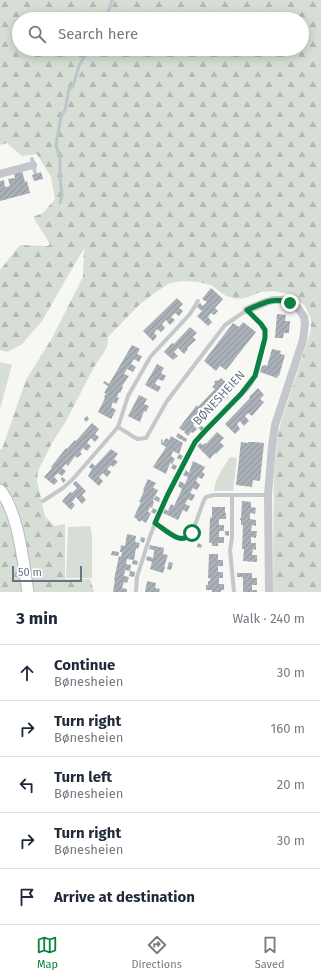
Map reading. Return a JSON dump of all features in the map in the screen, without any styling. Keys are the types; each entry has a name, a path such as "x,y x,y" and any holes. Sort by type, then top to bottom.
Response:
{"main road":[{"path":"0,490 9,504 12,513 28,592"}],"street":[{"path":"0,174 33,165"},
{"path":"247,310 273,300 285,300 298,308 304,317 305,324 303,340 275,425 270,458 268,495 269,592"}],"lane":[{"path":"43,501 63,488 73,479 118,427 128,396 154,352 190,314 198,301"},
{"path":"118,427 137,439 146,438 167,401 225,325 247,310"},
{"name":"BØNESHEIEN","path":"136,592 137,577 155,523 195,442 241,394 255,376 265,338 265,330 247,310"},
{"path":"155,523 178,538 187,538 192,533 206,497 214,495 268,495"},
{"path":"232,495 232,538 230,550 234,592"}],"green space":[{"path":"0,0 321,0 321,592 273,592 274,474 277,440 281,422 311,330 311,319 305,306 291,294 273,291 261,292 245,298 236,299 226,296 211,285 183,281 170,283 156,292 139,305 108,337 107,347 93,369 38,471 37,481 45,516 55,526 65,524 65,579 90,579 94,592 0,592 0,449 2,449 26,380 52,338 83,277 84,248 42,321 22,344 8,352 0,350 0,270 20,245 48,246 50,244 33,217 43,213 55,199 51,177 37,154 22,156 7,143 0,145"},
{"path":"0,362 12,365 0,409"},
{"path":"230,457 237,458 233,491 214,491 218,477"},
{"path":"90,526 92,535 92,578 66,578 68,527"}],"building":[{"path":"22,171 25,182 27,181 30,193 0,201 0,181 4,180 5,187 10,186 8,179 15,178 14,173"},
{"path":"41,172 43,179 34,181 32,175"},
{"path":"211,288 223,299 215,308 218,311 214,315 211,313 208,317 212,322 208,326 197,316 202,311 197,307 200,303 203,306 207,302 202,299"},
{"path":"177,298 183,304 179,308 183,311 179,316 175,313 171,317 175,320 170,325 166,320 162,324 165,328 161,332 157,329 154,333 157,336 153,341 143,331"},
{"path":"277,314 286,315 285,321 290,321 289,333 284,333 283,338 275,338"},
{"path":"243,322 256,332 226,370 220,366 216,371 204,361 233,323 239,327"},
{"path":"190,327 197,333 193,337 196,340 187,348 188,349 184,354 178,348 174,352 178,356 173,360 164,352"},
{"path":"132,345 140,349 137,354 142,356 139,362 134,359 131,364 136,367 133,372 127,369 124,374 129,376 122,386 123,387 120,393 119,392 117,397 119,398 116,404 113,402 111,407 116,410 111,419 98,412 105,398 106,393 104,393 108,386 103,383 105,381 109,384"},
{"path":"272,349 281,351 280,354 285,355 279,376 278,375 277,378 260,372 262,366 267,366"},
{"path":"157,364 164,368 161,373 166,376 163,381 158,379 155,384 161,387 158,392 145,385"},
{"path":"221,378 231,387 227,392 230,395 226,400 221,395 217,399 221,403 217,407 216,406 201,425 197,421 193,425 197,429 193,433 191,432 188,436 184,430 183,431 179,428 197,405 198,407 215,389 212,387 215,384 214,382"},
{"path":"258,388 264,395 260,399 264,402 252,416 248,413 245,416 249,421 244,426 240,421 237,424 240,429 235,434 225,424"},
{"path":"139,395 147,399 144,404 149,406 146,412 144,411 140,422 128,416"},
{"path":"87,416 89,419 86,422 84,419"},
{"path":"92,423 99,429 95,434 99,437 95,442 91,438 87,443 91,446 87,451 83,448 80,452 82,454 77,458 75,456 68,466 66,464 62,468 66,471 62,476 58,473 54,477 58,481 54,485 44,477 66,448 67,449 75,440 76,441"},
{"path":"201,425 204,428 201,431 198,427"},
{"path":"217,432 224,438 220,442 224,446 210,459 197,446 200,443 203,445 205,443 206,444"},
{"path":"178,433 187,439 186,442 176,437"},
{"path":"171,436 183,443 179,454 173,451 171,456 175,459 172,464 170,463 166,474 153,467 166,447 161,444 161,439 163,440 163,443 166,438 169,440"},
{"path":"241,442 264,443 260,481 253,480 252,487 236,485"},
{"path":"111,449 118,454 114,459 118,462 113,467 111,465 107,469 111,472 107,477 103,473 99,477 103,481 99,486 88,476 92,469 89,467 92,463 95,466"},
{"path":"179,454 183,456 181,460 177,458"},
{"path":"193,461 205,467 202,472 205,474 202,479 198,477 196,481 200,485 197,490 193,488 190,493 195,495 192,501 188,499 185,504 190,506 187,512 183,510 178,520 163,513 165,509 168,511 171,504 174,506 182,489 178,486 180,481 185,484 188,477 183,475 186,470 189,473"},
{"path":"173,464 177,466 175,470 171,468"},
{"path":"62,477 66,480 63,483 61,479"},
{"path":"148,479 156,483 153,488 158,490 153,500 154,502 152,508 150,507 148,512 151,513 146,523 141,520 140,522 134,517 141,502 139,502"},
{"path":"76,481 86,491 82,495 86,500 82,504 76,497 72,502 75,505 71,510 62,501 70,492 72,493 77,488 73,484"},
{"path":"156,496 160,498 159,502 154,500"},
{"path":"242,501 251,502 251,507 256,508 255,514 250,513 250,519 256,520 256,526 252,525 251,531 257,531 256,538 251,537 251,543 256,543 256,550 253,549 252,555 257,555 257,562 243,561 243,525 241,525 240,520"},
{"path":"212,507 225,507 226,513 226,519 219,519 219,525 224,525 224,531 219,531 219,537 224,537 224,543 218,543 218,546 212,546 212,543 209,543"},
{"path":"153,508 157,510 155,514 151,512"},
{"path":"225,531 229,531 229,536 225,535"},
{"path":"127,534 136,536 135,542 140,543 138,549 136,548 134,560 127,559 126,564 131,565 130,571 125,570 124,576 129,577 127,583 124,582 122,588 127,589 127,592 113,592 119,556 121,557 122,552 120,552 121,545 125,546"},
{"path":"141,537 145,538 144,543 140,541"},
{"path":"198,543 202,545 201,548 197,547"},
{"path":"150,545 164,548 163,554 168,555 163,573 150,569 152,562 146,560 147,556 153,558 154,550 149,549"},
{"path":"112,551 119,552 118,556 111,555"},
{"path":"209,554 218,554 218,560 223,560 223,566 218,566 218,572 223,572 223,578 219,578 219,584 224,584 224,590 221,590 221,592 206,590 206,585 208,585 208,581 210,581 210,578 208,578"},
{"path":"133,560 138,561 137,565 132,564"},
{"path":"169,562 173,563 171,570 167,569"},
{"path":"130,571 135,572 134,577 129,576"},
{"path":"237,573 252,573 252,578 257,578 257,585 252,585 252,590 257,590 257,592 243,592 243,578 237,577"},
{"path":"147,581 156,583 155,588 160,589 159,592 145,592"}],"waterway":[{"path":"108,12 112,0"},
{"path":"60,203 62,195 60,158 56,145 61,116 65,110 69,89 73,86 79,66 84,56"}],"route":[{"path":"192,533 187,538 178,538 155,523 195,442 233,403 252,382 255,376 259,366 265,338 265,330 264,327 247,310 273,300 285,300 290,303"}]}
